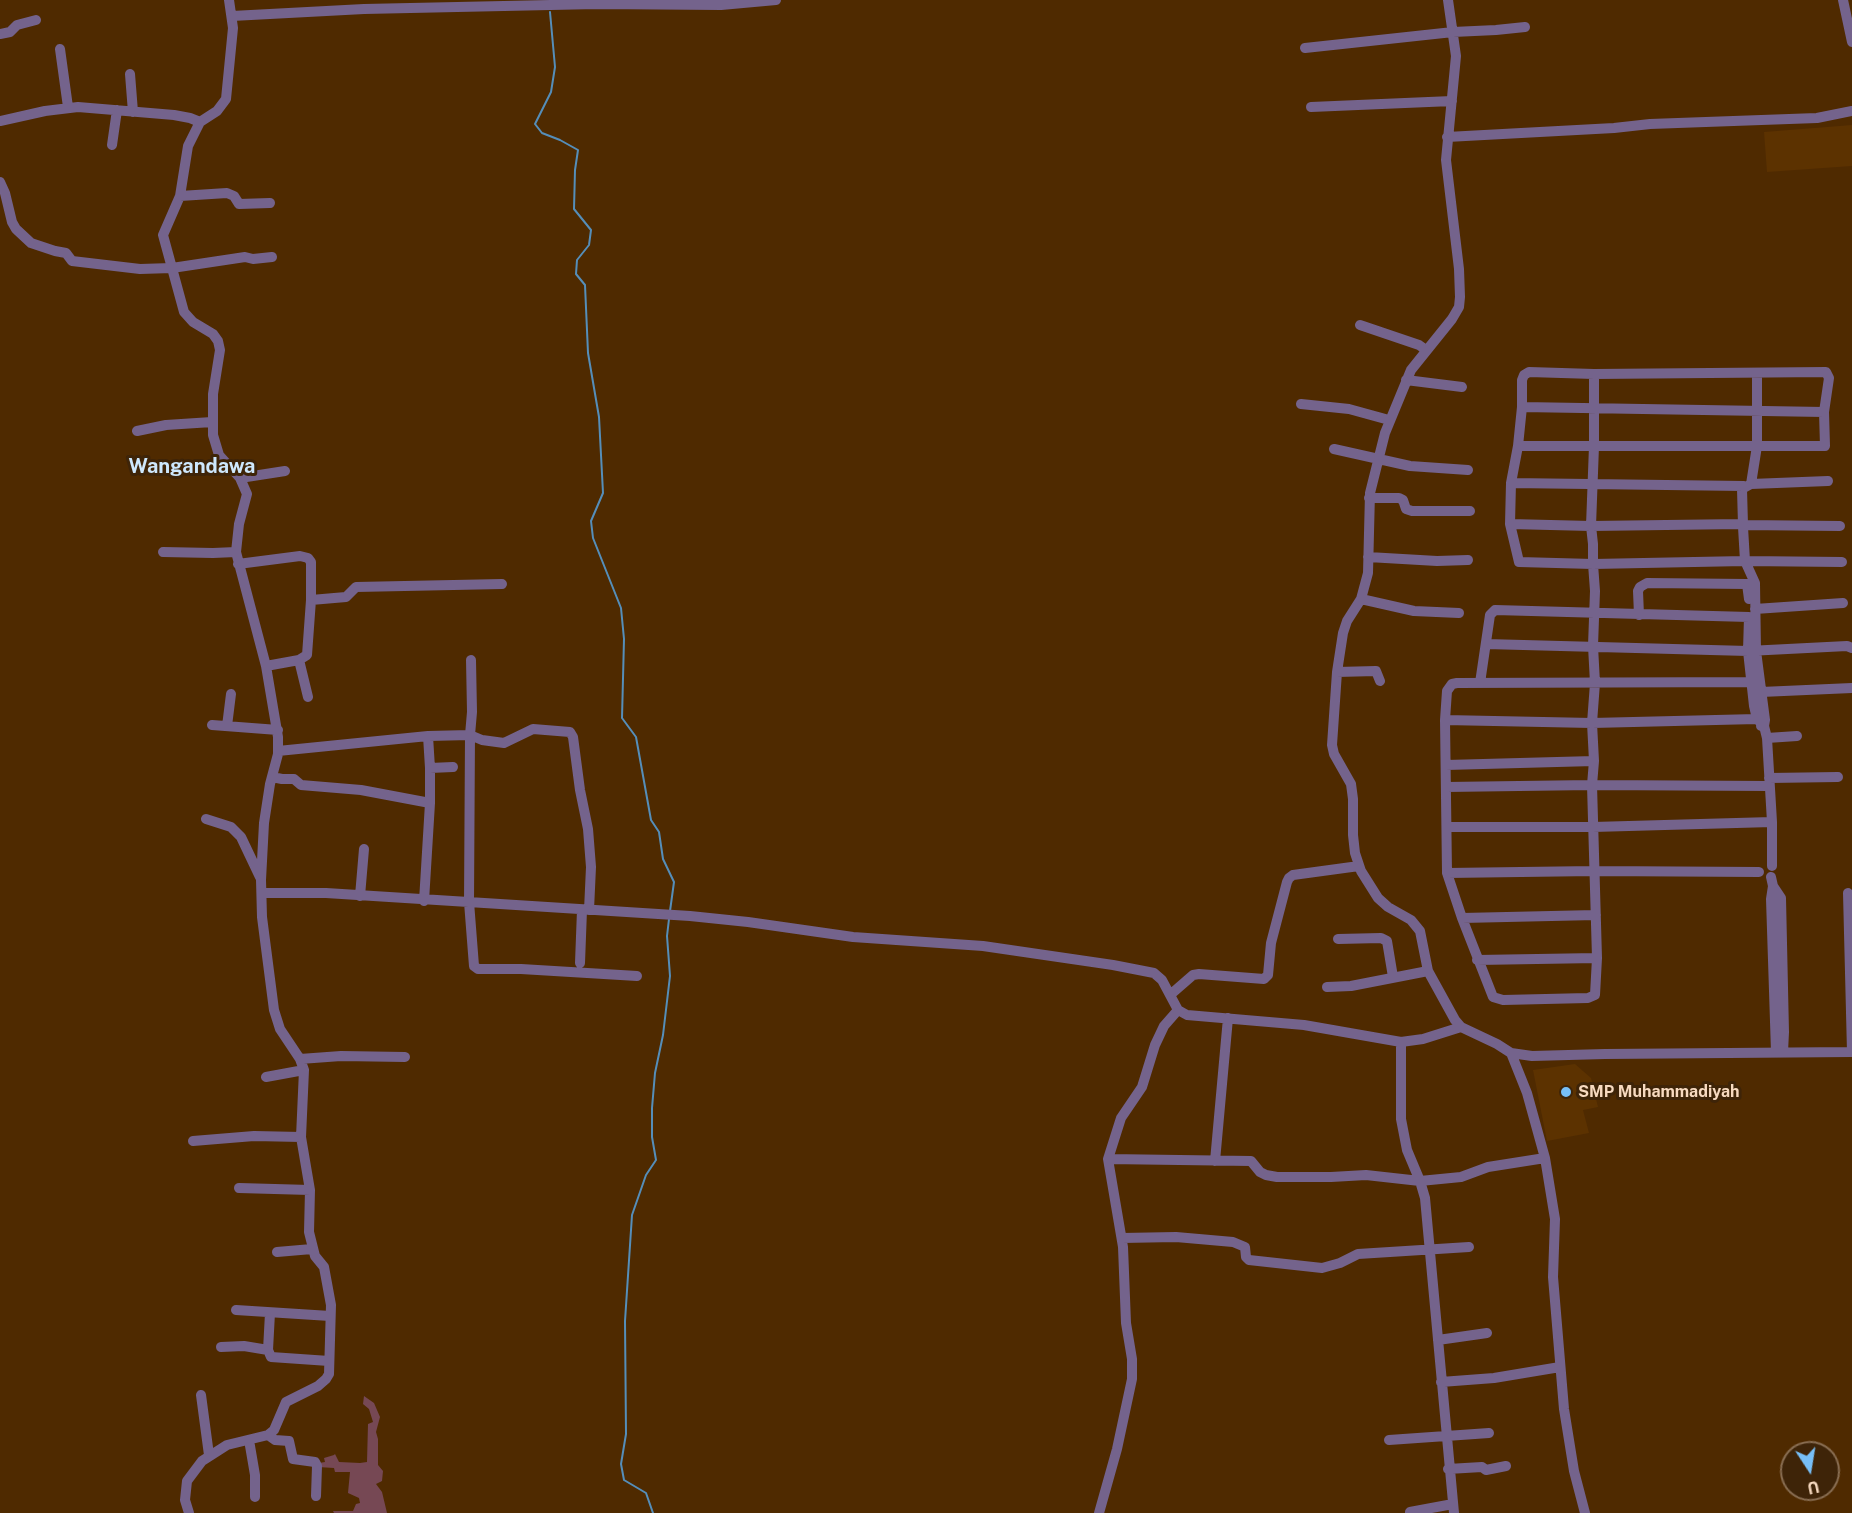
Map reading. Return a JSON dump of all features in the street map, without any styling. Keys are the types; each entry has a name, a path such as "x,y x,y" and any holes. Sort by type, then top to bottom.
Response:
{"street":[{"path":"229,0 233,35 226,99 217,111 200,122 185,152 180,196 164,232 182,306 187,316 196,325 213,334 218,341 220,350 213,394 213,435 219,455 240,478 247,494 239,524 236,552 266,666 278,730 278,751 264,823 262,917 274,1010 280,1029 301,1067 305,1083 301,1137 309,1190 309,1232 312,1249 324,1267 331,1297 329,1361 326,1379 322,1384 286,1402 271,1437"},
{"path":"232,16 364,9 597,4 711,5 776,0"},
{"path":"1448,0 1456,56 1446,160 1460,269 1461,297 1459,307 1452,319 1423,348 1383,418 1372,458 1368,573 1361,599 1345,627 1341,640 1332,745 1334,754 1351,784 1354,806 1353,835 1359,866 1378,898 1388,907 1412,920 1420,931 1428,971 1461,1027 1497,1044 1510,1053 1532,1056 1852,1052 1848,893"},
{"path":"1843,0 1852,42"},
{"path":"0,34 10,32 17,25 36,20"},
{"path":"1305,48 1525,27"},
{"path":"60,49 68,107"},
{"path":"130,74 133,112"},
{"path":"1311,107 1452,101"},
{"path":"0,121 68,107 174,115 200,122"},
{"path":"112,146 117,110"},
{"path":"1447,137 1650,124 1817,118 1852,111"},
{"path":"0,182 16,229 31,243 66,253 72,261 78,263 140,269 172,268 245,257 253,260 272,257"},
{"path":"180,196 227,193 234,196 239,204 270,203"},
{"path":"1360,325 1423,348"},
{"path":"1518,446 1825,446 1824,412 1828,373 1529,372 1522,380 1518,446 1511,483 1510,524 1519,562 1744,565 1842,562"},
{"path":"1594,374 1591,526 1595,591 1593,646 1595,683 1592,785 1597,991 1592,997 1503,1000 1497,1000 1490,993 1447,873 1445,720 1448,687 1457,683 1480,682 1595,683 1757,685 1852,688"},
{"path":"1757,374 1756,447 1748,485 1742,493 1744,565 1751,584 1752,651 1761,722 1767,738 1772,822 1772,876"},
{"path":"1406,380 1462,387"},
{"path":"1301,404 1349,409 1383,418"},
{"path":"1522,408 1824,412"},
{"path":"137,431 166,425 212,422"},
{"path":"1334,449 1410,466 1468,470"},
{"path":"240,478 285,471"},
{"path":"1511,483 1748,485 1828,481"},
{"path":"1369,498 1399,498 1403,500 1406,509 1412,512 1470,511"},
{"path":"1510,524 1840,526"},
{"path":"163,552 213,554 236,552"},
{"path":"238,564 305,556 311,562 307,655 299,660 266,666"},
{"path":"1368,557 1437,561 1468,560"},
{"path":"311,600 346,597 356,587 502,584"},
{"path":"1639,615 1638,591 1643,585 1751,584"},
{"path":"1361,599 1414,611 1459,613"},
{"path":"1480,682 1490,615 1495,610 1639,615 1752,613 1843,603"},
{"path":"1486,644 1752,651 1847,645 1852,648"},
{"path":"299,660 308,697"},
{"path":"471,660 469,902 474,965 476,968 637,976"},
{"path":"1338,672 1376,671 1380,681"},
{"path":"227,726 231,694"},
{"path":"1445,720 1593,726 1761,722"},
{"path":"212,725 278,730"},
{"path":"278,751 428,736 470,735 499,743 509,741 533,729 567,731 572,734 591,867 580,963"},
{"path":"424,901 430,803 428,736"},
{"path":"1767,738 1797,736"},
{"path":"1446,765 1594,761"},
{"path":"430,768 453,767"},
{"path":"272,777 294,779 300,785 361,790 430,803"},
{"path":"1446,787 1769,782 1838,777"},
{"path":"206,819 229,825 241,837 261,880"},
{"path":"1448,827 1593,827 1772,822"},
{"path":"360,896 364,849"},
{"path":"1447,873 1760,872 1763,865 1772,876 1781,898 1784,1032 1779,1052"},
{"path":"1170,995 1193,975 1264,979 1268,975 1271,943 1289,878 1293,875 1359,866"},
{"path":"262,893 326,893 424,901 690,916 830,934 983,946 1154,973 1161,978 1178,1010 1187,1016 1304,1024 1401,1042 1423,1039 1461,1027"},
{"path":"1462,918 1596,915"},
{"path":"1338,939 1382,938 1387,941 1394,977"},
{"path":"1477,960 1597,958"},
{"path":"1328,987 1351,986 1428,971"},
{"path":"1099,1513 1117,1449 1132,1379 1132,1359 1126,1323 1122,1238 1108,1159 1121,1118 1142,1087 1155,1045 1164,1026 1178,1010"},
{"path":"1215,1161 1228,1018"},
{"path":"1401,1042 1401,1119 1407,1150 1425,1198 1453,1509 1410,1512"},
{"path":"1510,1053 1527,1093 1545,1158 1556,1218 1553,1277 1564,1409 1574,1471 1585,1513"},
{"path":"266,1077 341,1056 405,1057"},
{"path":"193,1141 254,1136 301,1137"},
{"path":"1108,1159 1251,1161 1260,1172 1277,1177 1366,1175 1420,1181 1461,1177 1488,1167 1545,1158"},
{"path":"239,1188 309,1190"},
{"path":"1122,1238 1176,1237 1233,1242 1245,1247 1246,1257 1250,1260 1322,1268 1331,1267 1358,1254 1469,1247"},
{"path":"277,1252 312,1249"},
{"path":"236,1310 330,1316"},
{"path":"270,1313 268,1350 271,1357 329,1361"},
{"path":"1438,1340 1487,1333"},
{"path":"221,1347 244,1346 268,1350"},
{"path":"1441,1382 1494,1378 1560,1367"},
{"path":"201,1395 209,1455"},
{"path":"1389,1440 1489,1433"},
{"path":"189,1513 185,1500 187,1481 209,1455 227,1445 271,1437 290,1442 293,1459 315,1462 317,1467 316,1496"},
{"path":"249,1440 255,1475 255,1497"},
{"path":"1448,1469 1482,1467 1486,1470 1506,1466"}],"shaded area":[{"path":"1852,125 1852,166 1767,172 1764,132"},
{"name":"SMP Muhammadiyah","path":"1575,1064 1591,1078 1598,1107 1583,1110 1589,1133 1547,1141 1533,1070"},
{"path":"364,1396 374,1403 380,1417 376,1432 378,1465 383,1471 382,1481 376,1484 382,1492 387,1513 334,1513 333,1511 353,1511 356,1504 360,1503 359,1498 348,1493 350,1472 335,1472 334,1468 318,1467 319,1463 325,1462 324,1458 335,1454 339,1462 367,1462 368,1424 373,1422 369,1409 363,1404"}],"waterway":[{"path":"550,12 555,67 551,92 535,124 542,133 578,150 574,209 591,230 589,245 577,260 576,274 585,285 588,353 599,417 603,493 591,521 593,538 621,608 624,639 622,718 636,737 651,820 659,832 663,859 674,882 670,911"},
{"path":"653,1513 646,1493 624,1480 621,1464 626,1434 625,1321 632,1215 646,1175 656,1160 652,1137 652,1108 670,976 667,936 669,919"}],"place":[{"name":"SMP Muhammadiyah","path":"1566,1092"}],"district":[{"name":"Wangandawa","path":"192,467"}]}
